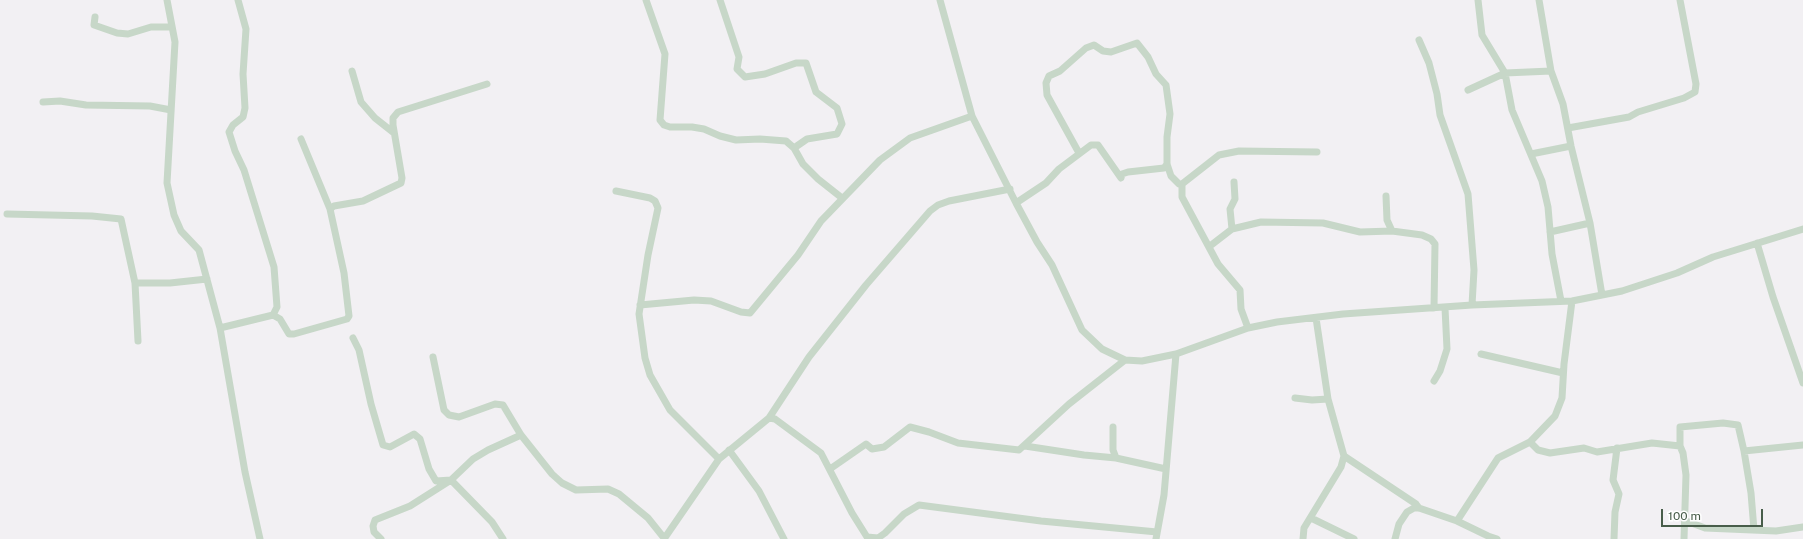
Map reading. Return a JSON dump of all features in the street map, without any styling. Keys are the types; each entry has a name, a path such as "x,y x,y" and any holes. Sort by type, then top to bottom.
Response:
{"street":[{"path":"168,0 175,42 167,183 174,215 181,231 199,250 220,328 245,472 260,539"},
{"path":"238,0 246,29 243,74 245,108 243,117 233,125 229,132 235,151 244,170 274,267 278,307 273,316"},
{"path":"646,0 665,54 660,120 670,127 692,127 704,129 720,136 736,140 760,139 786,141 794,148 803,164 818,179 842,198"},
{"path":"720,0 739,57 737,69 745,77 765,74 796,63 806,63 816,92 837,108 842,124 837,134 807,139 794,148"},
{"path":"940,0 972,116 1016,203 1037,242 1052,265 1082,330 1102,349 1125,360 1142,361 1176,354 1248,328 1276,322 1343,314 1472,305 1572,301 1622,291 1677,273 1713,257 1803,229"},
{"path":"1478,0 1482,35 1506,72 1512,110 1542,181 1548,207 1550,232 1561,301"},
{"path":"1539,0 1551,71 1563,104 1571,146 1590,223 1602,295"},
{"path":"1568,128 1629,118 1638,112 1684,98 1695,92 1696,84 1680,0"},
{"path":"95,17 94,25 117,33 128,34 151,27 172,27"},
{"path":"1419,40 1429,63 1437,94 1440,115 1468,194 1474,270 1472,305"},
{"path":"1079,153 1047,95 1046,83 1049,76 1060,71 1086,48 1094,45 1111,52 1137,43 1148,57 1156,74 1166,85 1170,114 1167,137 1167,164 1171,176 1179,184 1182,184"},
{"path":"352,71 361,102 375,118 394,133"},
{"path":"1468,90 1506,72 1551,71"},
{"path":"330,208 363,201 401,183 402,178 394,133 393,118 398,112 487,84"},
{"path":"43,102 60,101 86,105 150,106 171,110"},
{"path":"640,305 694,300 711,301 741,312 750,313 798,255 821,222 842,198 880,160 910,138 972,116"},
{"path":"220,328 273,316 280,318 289,334 347,319 349,316 344,273 330,208 301,139"},
{"path":"1016,203 1046,183 1091,144 1098,146 1121,178 1122,174 1128,172 1164,168 1167,164"},
{"path":"1531,154 1571,146"},
{"path":"1182,184 1219,155 1239,151 1317,152"},
{"path":"1232,229 1230,209 1235,199 1234,182"},
{"path":"1182,184 1182,197 1210,246 1218,264 1240,290 1241,309 1248,328"},
{"path":"434,357 444,410 449,415 459,417 495,404 503,405 521,435 552,474 562,483 576,490 608,489 619,494 648,518 664,539 719,459 769,418 809,357 866,285 930,212 938,205 948,201 1010,189"},
{"path":"616,191 650,198 655,201 658,208 639,314 646,358 654,385 670,410 719,459"},
{"path":"1386,196 1387,220 1392,231"},
{"path":"8,214 92,216 121,220 135,282 138,341"},
{"path":"1210,246 1232,229 1262,222 1323,223 1360,232 1392,231 1422,235 1431,239 1435,244 1434,308"},
{"path":"1550,232 1590,223"},
{"path":"1757,243 1773,297 1803,383"},
{"path":"135,282 170,283 207,279"},
{"path":"1457,521 1498,458 1530,442 1555,416 1562,398 1563,373 1572,301"},
{"path":"1434,381 1440,371 1447,349 1446,308"},
{"path":"1303,539 1304,528 1341,467 1344,456 1328,399 1316,318"},
{"path":"352,338 359,350 371,404 383,445 390,447 414,434 420,439 428,469 436,481 451,480 492,522 503,539"},
{"path":"769,418 776,420 821,453 867,537 878,538 886,533 904,514 920,506 1156,536 1164,495 1176,354"},
{"path":"1481,354 1563,373"},
{"path":"830,469 866,444 872,449 884,447 910,427 929,432 958,443 1019,450 1069,404 1125,360"},
{"path":"1295,398 1312,400 1328,399"},
{"path":"1684,539 1686,521 1686,475 1683,453 1680,446 1680,427 1723,423 1738,425 1751,493 1754,530"},
{"path":"1113,427 1112,450 1116,458"},
{"path":"381,539 374,532 373,526 375,520 410,506 451,480 473,459 521,435"},
{"path":"1530,442 1538,450 1550,452 1584,448 1597,452 1652,443 1680,446"},
{"path":"1744,451 1803,445"},
{"path":"1025,446 1084,456 1116,458 1132,463 1166,469"},
{"path":"1614,539 1615,512 1619,494 1613,480 1617,448"},
{"path":"729,450 759,491 784,539"},
{"path":"1344,456 1416,504 1419,508"},
{"path":"1395,539 1400,524 1407,512 1410,509 1419,508 1457,521 1497,539"},
{"path":"1311,518 1354,539"},
{"path":"1686,521 1704,528 1776,531 1803,527"},
{"path":"1773,539 1776,531"}]}
